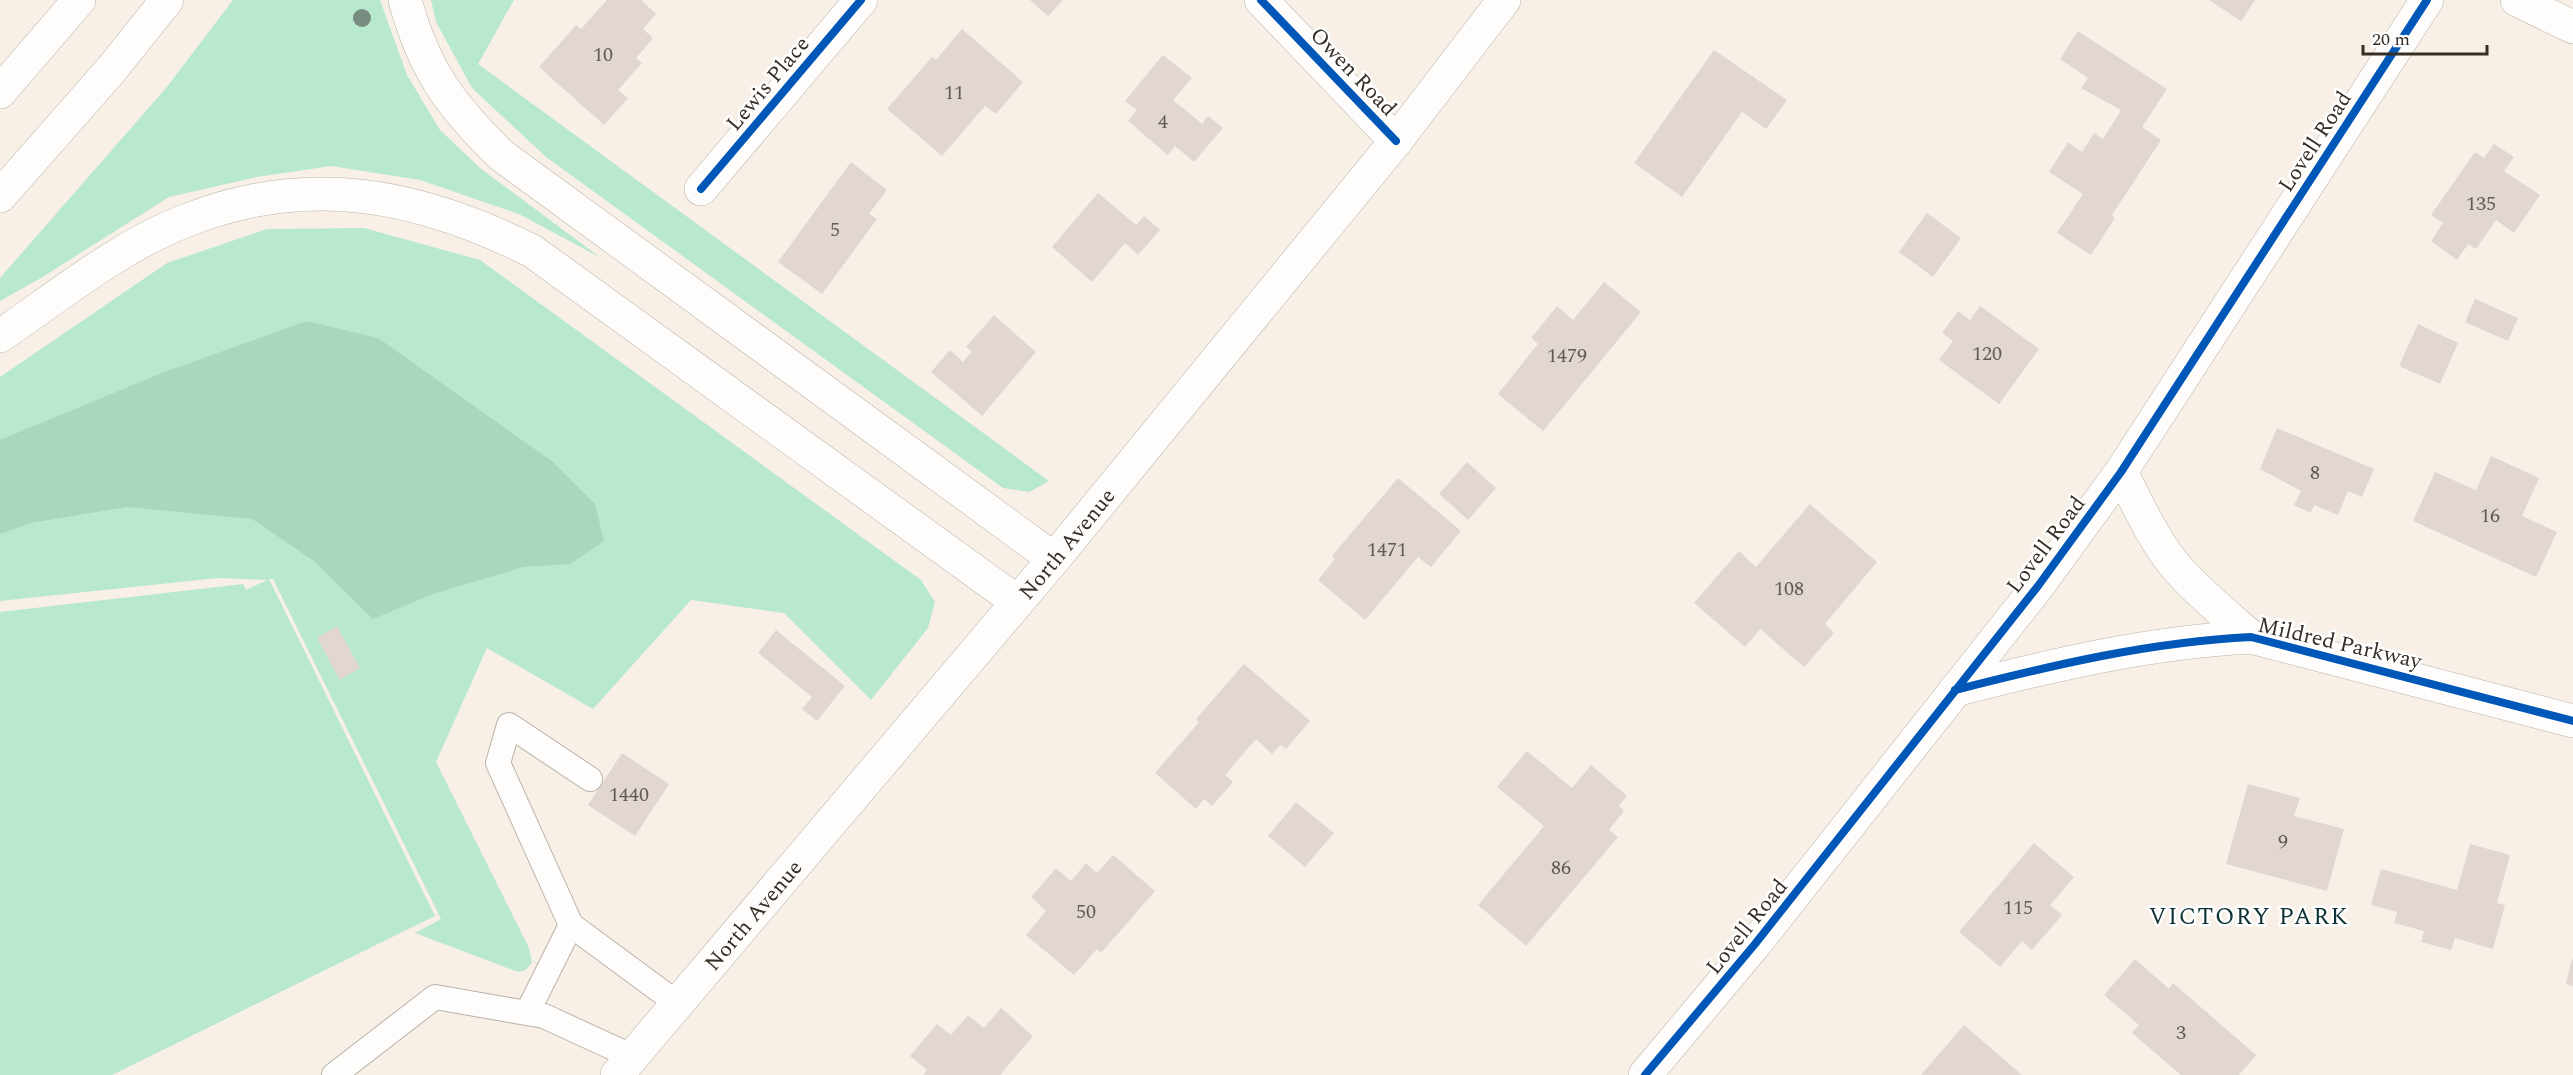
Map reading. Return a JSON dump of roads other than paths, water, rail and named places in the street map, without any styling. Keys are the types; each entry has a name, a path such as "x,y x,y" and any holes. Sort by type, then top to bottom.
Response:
{"main road":[{"path":"0,92 79,0"},
{"path":"0,196 111,70 167,0"},
{"path":"405,0 414,34 449,99 501,155 1054,559"},
{"name":"Lewis Place","path":"701,189 861,0"},
{"name":"Owen Road","path":"1261,0 1396,141"},
{"name":"North Avenue","path":"625,1066 1016,601 1054,559 1396,141 1504,0"},
{"name":"Lovell Road","path":"1645,1075 1755,944 2038,586 2121,472 2427,0"},
{"path":"2517,0 2573,27"},
{"path":"0,336 109,262 148,239 184,221 225,207 266,198 311,193 361,195 411,204 491,231 532,251 1016,601"},
{"name":"Mildred Parkway","path":"2121,472 2154,534 2176,566 2202,594 2251,637"},
{"name":"Mildred Parkway","path":"1955,690 2129,650 2251,637 2573,721"}],"lane":[{"path":"590,778 509,725 498,763 571,926 678,1004"},
{"path":"527,1013 571,926"},
{"path":"334,1075 435,998 544,1016 625,1066"}],"district":[{"name":"VICTORY PARK","path":"2249,916"}]}
